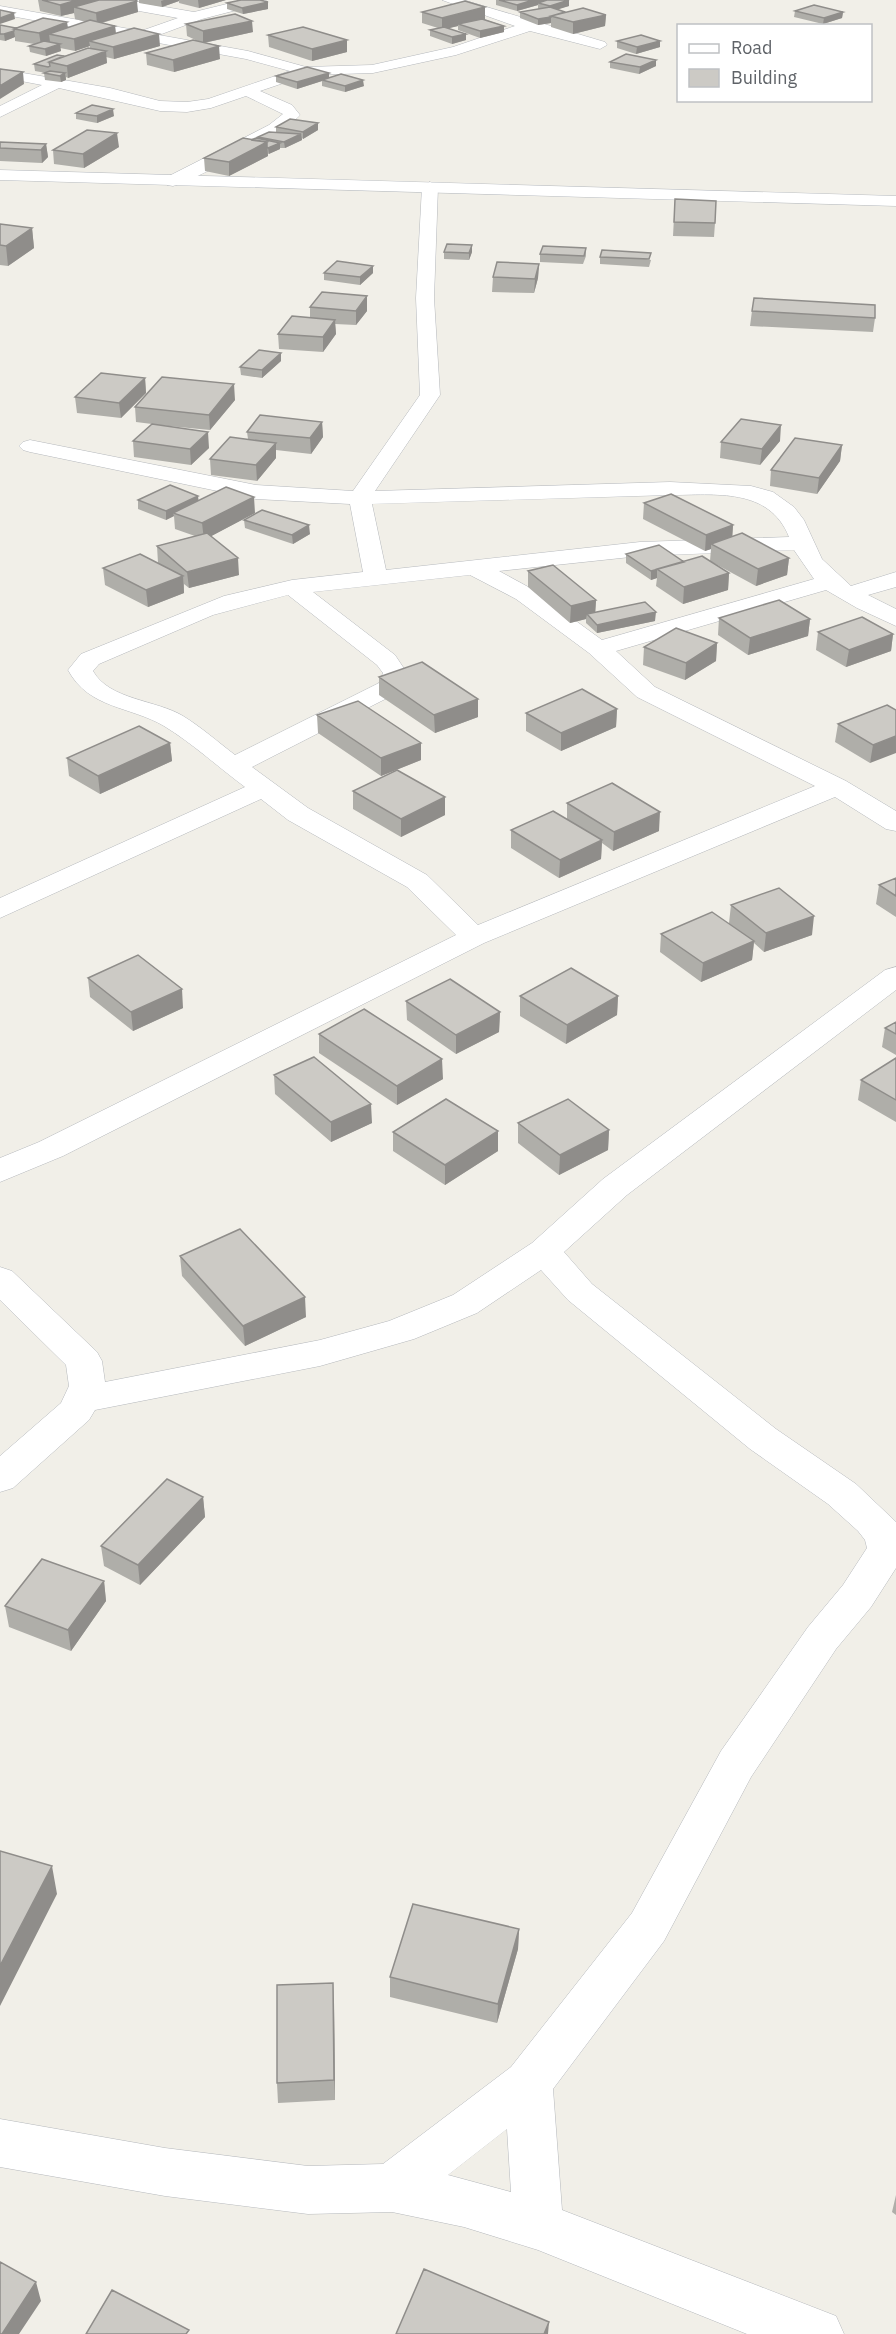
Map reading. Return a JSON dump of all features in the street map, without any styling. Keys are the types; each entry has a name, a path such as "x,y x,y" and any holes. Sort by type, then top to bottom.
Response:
{"street":[{"path":"139,0 130,3 133,6 197,16"},
{"path":"142,36 197,16 259,0"},
{"path":"449,0 529,26 600,45"},
{"path":"465,5 486,0"},
{"path":"0,10 248,55 305,71"},
{"path":"0,73 58,83 160,106 178,107 211,103 305,71 373,69 408,59 456,51 529,26"},
{"path":"0,112 58,83"},
{"path":"173,181 275,128 292,115 287,108 247,91"},
{"path":"0,175 896,201"},
{"path":"376,577 360,497 430,395 425,298 430,187"},
{"path":"30,446 256,492 290,496 360,497 663,489 722,490 762,495 784,505 817,570 839,588 896,619"},
{"path":"474,937 417,881 315,825 262,789 172,720 107,695 86,681 81,670 90,659 206,610 232,601 292,587 640,549 803,543"},
{"path":"474,567 524,594 598,648 646,692 837,787 896,823"},
{"path":"598,648 657,634 785,591 839,588 896,579"},
{"path":"233,766 390,687 395,673 386,660 292,587"},
{"path":"0,1172 62,1144 474,937 837,787"},
{"path":"0,909 262,789"},
{"path":"81,1400 320,1353 401,1330 465,1304 544,1251 615,1187 896,976"},
{"path":"392,2188 528,2083 648,1927 736,1764 822,1638 857,1596 887,1550 884,1535 865,1514 842,1494 764,1439 580,1293 544,1251"},
{"path":"0,1279 84,1361 87,1386 76,1411 0,1478"},
{"path":"528,2083 538,2224"},
{"path":"0,2143 165,2172 308,2190 392,2188 464,2203 538,2224 725,2301 818,2334"}],"building":[{"path":"42,0 77,0 60,5"},
{"path":"99,0 137,1 96,13 74,7"},
{"path":"241,0 268,2 242,8 227,3"},
{"path":"499,0 533,0 517,5"},
{"path":"547,0 569,0 550,6 538,3"},
{"path":"465,1 485,7 442,18 422,12"},
{"path":"814,5 843,12 824,18 795,11"},
{"path":"550,7 565,12 538,19 520,12"},
{"path":"583,8 606,15 573,22 551,16"},
{"path":"0,10 14,13 0,18"},
{"path":"235,14 252,21 203,31 186,24"},
{"path":"43,18 67,22 39,33 14,29"},
{"path":"482,19 504,26 480,31 458,24"},
{"path":"90,20 115,26 74,39 49,34"},
{"path":"0,25 16,28 14,31 0,34"},
{"path":"303,27 347,40 312,49 268,35"},
{"path":"444,27 466,34 452,37 430,30"},
{"path":"134,28 159,34 113,47 89,41"},
{"path":"641,35 660,41 637,47 617,41"},
{"path":"193,40 219,46 173,60 146,53"},
{"path":"44,41 60,44 45,49 29,46"},
{"path":"88,48 106,51 67,66 49,62"},
{"path":"626,54 656,60 640,67 610,62"},
{"path":"57,55 64,56 49,62 48,67 34,64"},
{"path":"307,67 329,73 297,82 276,76"},
{"path":"0,69 23,72 0,86"},
{"path":"50,71 65,73 60,76 44,73"},
{"path":"341,74 363,80 345,86 322,80"},
{"path":"92,105 113,109 97,116 76,113"},
{"path":"290,119 318,123 303,132 276,127"},
{"path":"87,130 117,133 83,154 53,150"},
{"path":"269,132 301,134 284,142 258,137"},
{"path":"243,138 267,142 229,162 204,158"},
{"path":"256,138 280,143 268,148 267,142 251,140"},
{"path":"0,142 46,144 41,150 0,148"},
{"path":"675,199 716,201 715,223 674,222"},
{"path":"0,224 32,228 6,246 0,245"},
{"path":"447,244 472,245 469,253 444,252"},
{"path":"543,246 586,248 584,256 540,254"},
{"path":"602,250 651,253 649,259 600,257"},
{"path":"337,261 373,266 360,277 324,273"},
{"path":"497,262 539,264 535,279 493,277"},
{"path":"322,292 367,296 356,311 310,307"},
{"path":"754,298 875,305 875,318 752,311"},
{"path":"292,316 335,320 323,337 278,334"},
{"path":"259,350 281,353 262,370 240,367"},
{"path":"101,373 145,378 119,403 75,397"},
{"path":"162,377 234,384 209,415 135,407"},
{"path":"260,415 322,422 310,438 247,432"},
{"path":"741,419 781,425 762,449 721,442"},
{"path":"152,424 208,432 190,449 133,441"},
{"path":"230,437 276,443 256,465 210,459"},
{"path":"795,438 842,445 819,478 771,470"},
{"path":"170,485 198,496 166,511 138,500"},
{"path":"226,487 254,497 202,523 173,513"},
{"path":"671,494 733,525 706,535 644,503"},
{"path":"262,510 309,525 292,535 244,520"},
{"path":"207,533 238,558 187,572 157,546"},
{"path":"742,533 789,558 758,569 711,544"},
{"path":"659,545 684,562 651,571 626,554"},
{"path":"140,554 183,576 146,590 103,568"},
{"path":"702,556 729,573 684,587 657,569"},
{"path":"553,565 596,600 571,606 528,571"},
{"path":"779,600 810,619 750,638 719,618"},
{"path":"645,602 656,612 597,625 587,614"},
{"path":"862,617 893,634 849,650 818,632"},
{"path":"676,628 717,643 686,663 644,647"},
{"path":"422,662 478,699 434,715 379,677"},
{"path":"582,689 617,709 561,733 526,713"},
{"path":"358,701 421,743 381,758 317,715"},
{"path":"887,705 896,710 896,736 873,745 838,724"},
{"path":"139,726 170,743 98,776 67,758"},
{"path":"397,770 445,797 401,819 353,791"},
{"path":"612,783 660,812 614,832 567,803"},
{"path":"553,811 602,840 560,860 511,830"},
{"path":"896,878 896,896 879,885"},
{"path":"779,888 814,916 766,933 731,905"},
{"path":"712,912 754,941 703,963 661,934"},
{"path":"138,955 182,989 131,1012 88,978"},
{"path":"571,968 618,996 567,1025 520,996"},
{"path":"450,979 500,1012 456,1035 406,1001"},
{"path":"364,1009 442,1059 397,1086 319,1034"},
{"path":"896,1022 896,1034 885,1028"},
{"path":"314,1057 371,1104 331,1122 274,1075"},
{"path":"896,1058 896,1100 861,1080"},
{"path":"446,1099 498,1131 445,1165 393,1132"},
{"path":"568,1099 609,1130 560,1155 518,1123"},
{"path":"240,1229 305,1297 243,1326 180,1256"},
{"path":"167,1479 203,1497 138,1565 101,1546"},
{"path":"42,1559 104,1581 68,1630 5,1606"},
{"path":"0,1851 52,1866 0,1966"},
{"path":"413,1904 519,1929 498,2004 390,1977"},
{"path":"333,1983 334,2080 277,2083 277,1985"},
{"path":"0,2262 36,2282 2,2334 0,2334"},
{"path":"424,2269 549,2322 544,2334 396,2334"},
{"path":"112,2290 189,2330 186,2334 86,2334"}]}
